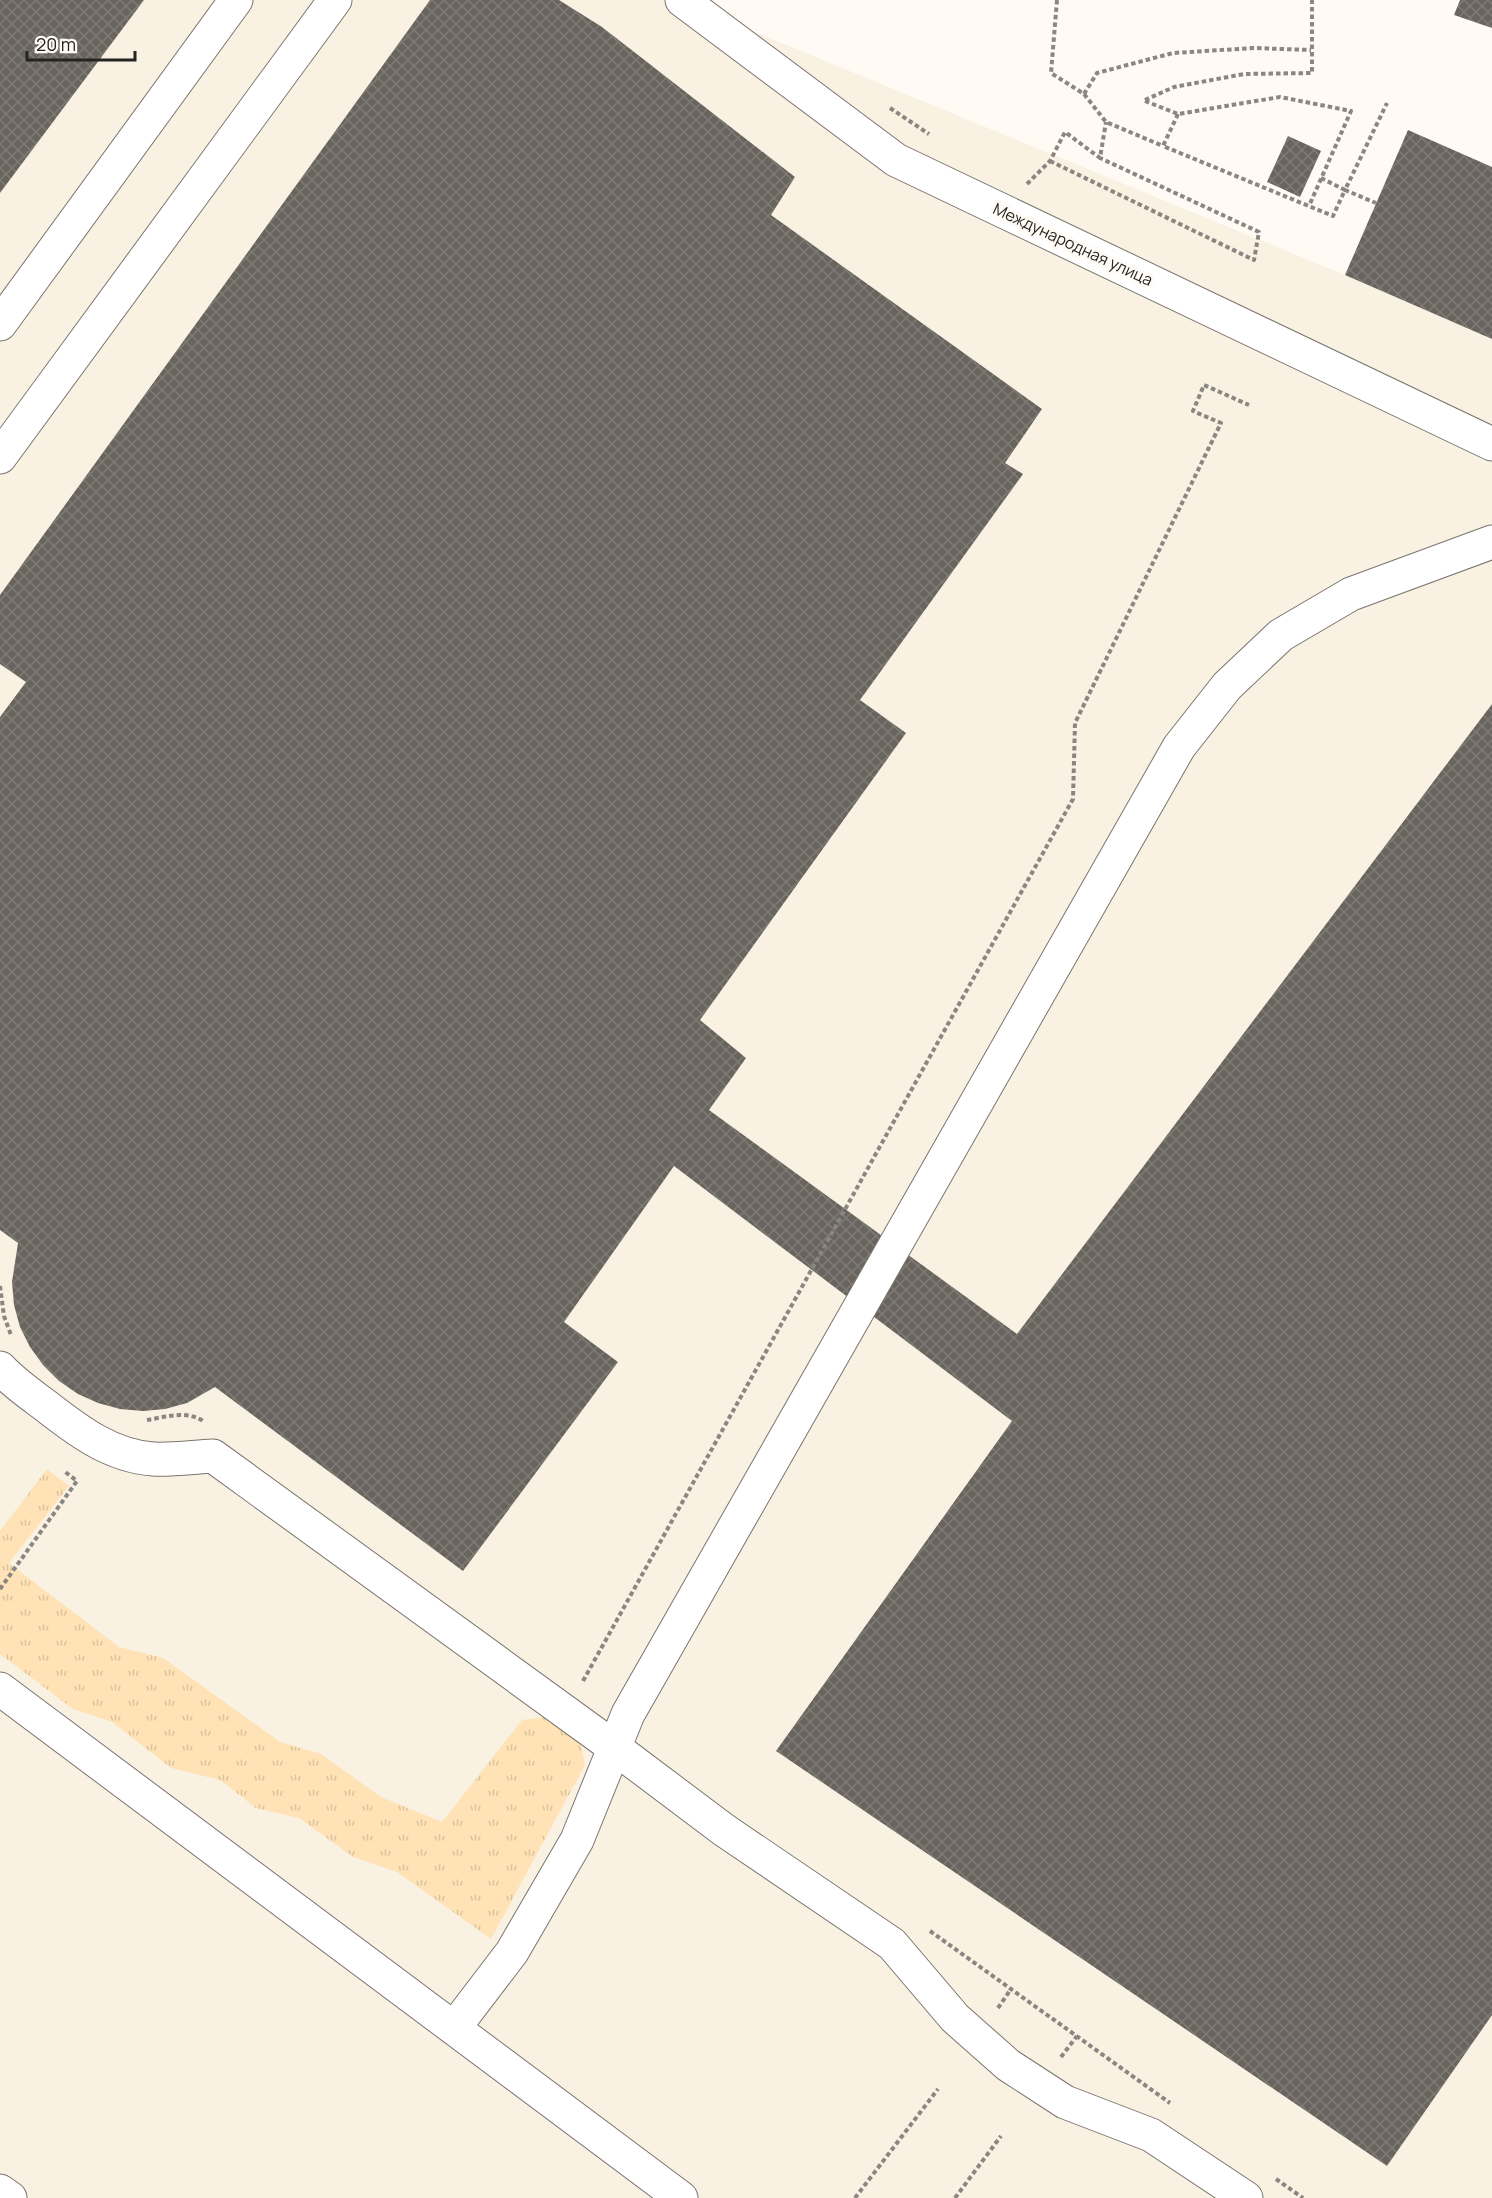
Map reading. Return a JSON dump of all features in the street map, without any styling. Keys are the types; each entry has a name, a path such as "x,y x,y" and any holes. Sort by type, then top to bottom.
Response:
{"street":[{"path":"0,324 237,0"},
{"path":"0,457 335,0"},
{"name":"Международная улица","path":"682,0 896,160 1492,444"},
{"path":"454,2028 512,1952 571,1850 628,1714 1179,747 1227,686 1281,635 1352,594 1492,542"},
{"path":"0,1368 12,1381 102,1445 152,1459 213,1456 724,1830 892,1944 955,2018 1008,2065 1065,2102 1151,2135 1246,2198"},
{"path":"0,1689 681,2198"},
{"path":"0,2191 10,2198"}],"path":[{"path":"1057,0 1051,73 1084,94 1106,122 1333,216 1387,104"},
{"path":"1309,206 1351,111 1280,97 1178,114 1145,101 1174,87 1244,74 1312,73 1312,0"},
{"path":"1084,94 1097,73 1173,53 1254,48 1311,50"},
{"path":"882,102 938,139"},
{"path":"1163,146 1178,114"},
{"path":"1100,158 1106,122"},
{"path":"1018,180 1028,184 1050,161 1065,132 1100,158 1258,232 1254,260 1050,161"},
{"path":"1321,178 1376,203"},
{"path":"583,1682 1073,799 1075,723 1221,423 1193,411 1204,385 1249,405"},
{"path":"0,1589 77,1481 64,1471"},
{"path":"924,1926 1171,2104"},
{"path":"1056,2064 1077,2036"},
{"path":"855,2198 938,2089"},
{"path":"955,2198 1001,2136"},
{"path":"1274,2178 1303,2198"}],"shaded area":[{"path":"0,0 677,0 1345,275 1492,339 1492,2198 0,2198"}],"green space":[{"path":"47,1469 69,1486 9,1563 119,1647 163,1658 280,1742 321,1754 381,1797 442,1822 522,1720 553,1716 579,1734 585,1765 491,1939 397,1872 353,1857 299,1818 256,1808 220,1780 171,1768 112,1722 73,1709 0,1654 0,1531"}],"building":[{"path":"0,0 144,0 0,193"},
{"path":"430,0 559,0 602,27 795,177 771,215 1042,409 1005,463 1023,474 860,700 906,733 700,1020 746,1058 709,1110 1017,1334 1492,704 1492,2015 1387,2166 776,1751 1012,1421 674,1166 564,1322 618,1362 463,1571 215,1387 187,1403 165,1409 143,1411 120,1409 98,1403 78,1394 59,1381 30,1347 20,1327 14,1305 12,1282 18,1243 0,1230 0,717 26,682 0,664 0,595"},
{"path":"1460,0 1492,0 1492,28 1454,15"},
{"path":"1408,130 1492,167 1492,339 1345,275"},
{"path":"1288,136 1321,151 1300,197 1267,182"}]}
